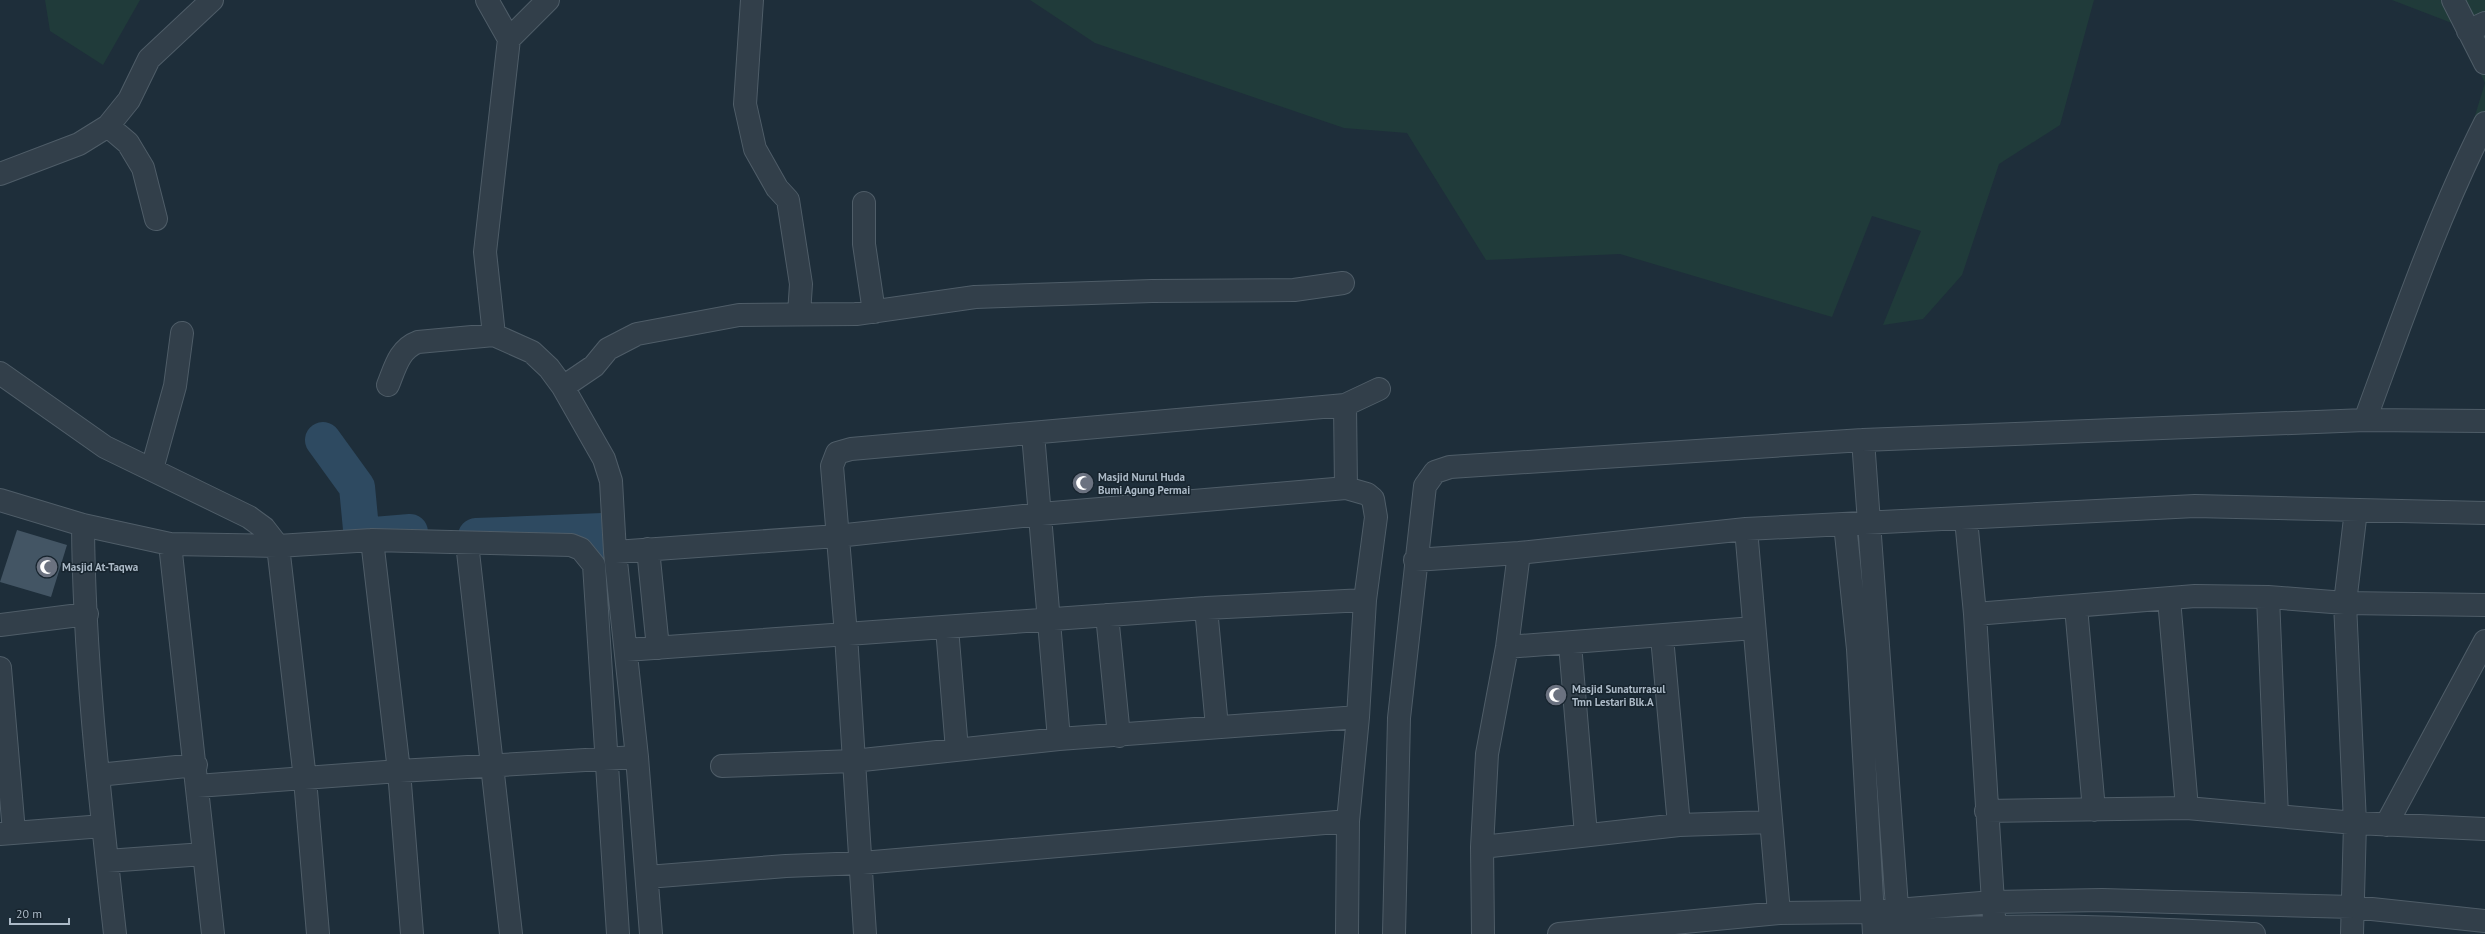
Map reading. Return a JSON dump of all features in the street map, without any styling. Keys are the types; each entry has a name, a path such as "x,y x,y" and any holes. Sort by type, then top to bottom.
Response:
{"street":[{"path":"0,174 79,144 108,126 129,100 150,58 212,0"},
{"path":"487,0 509,39 485,252 494,335"},
{"path":"509,39 548,0"},
{"path":"752,0 745,104 755,149 777,188 788,200 801,284 799,314"},
{"path":"2453,0 2477,27 2485,63"},
{"path":"2365,420 2400,324 2464,164 2485,123"},
{"path":"108,126 128,143 143,168 156,219"},
{"path":"864,203 864,244 874,312"},
{"path":"562,387 594,366 608,349 637,334 739,315 874,312 976,298 1159,291 1294,290 1343,284"},
{"path":"152,469 175,386 182,333"},
{"path":"388,385 403,351 409,345 427,339 494,335 532,352 549,368 562,387 604,459 611,481 615,552 626,650 618,934"},
{"path":"0,373 105,447 249,517 264,528 278,546 305,780 318,934"},
{"path":"865,934 862,863 853,760 846,634 832,466 834,458 840,451 1345,405 1379,389"},
{"path":"1345,405 1346,488"},
{"path":"1394,934 1398,718 1415,560 1425,486 1435,472 1443,469 1863,440 2365,420 2485,421"},
{"path":"1033,434 1059,739"},
{"path":"1863,440 1899,933"},
{"path":"615,552 837,536 1041,514 1346,488 1367,494 1373,499 1376,517 1365,600 1358,717 1348,821 1348,934"},
{"path":"0,500 84,525 170,544 278,546 372,540 571,545 581,549 594,565 623,757 646,877 651,934"},
{"path":"1415,560 1519,553 1746,529 1966,519 2195,506 2485,513"},
{"path":"2352,934 2354,823 2345,603 2356,510"},
{"path":"1966,519 1976,614 1986,811 1995,931"},
{"path":"1844,524 1858,649 1873,912 1876,934 2116,927 2254,934"},
{"path":"84,525 87,614 98,775 115,934"},
{"path":"1746,529 1779,913"},
{"path":"372,540 399,771 412,934"},
{"path":"467,543 494,766 511,934"},
{"path":"170,544 213,934"},
{"path":"648,549 658,648"},
{"path":"1483,934 1482,847 1487,754 1508,647 1519,553"},
{"path":"1976,614 2076,607 2195,596 2268,596 2345,603 2485,605"},
{"path":"2268,596 2277,816"},
{"path":"2169,599 2187,808"},
{"path":"626,650 947,628 1206,608 1365,600"},
{"path":"2076,607 2094,810"},
{"path":"1206,608 1218,727"},
{"path":"0,625 87,614"},
{"path":"1107,615 1119,736"},
{"path":"947,628 957,750"},
{"path":"1508,647 1662,637 1754,628"},
{"path":"1662,637 1679,825"},
{"path":"2386,825 2485,641"},
{"path":"1570,644 1586,835"},
{"path":"0,668 7,833 103,826"},
{"path":"722,766 853,760 1059,739 1119,736 1358,717"},
{"path":"98,775 196,776 305,780 399,771 623,757"},
{"path":"1986,811 2187,808 2354,823 2485,829"},
{"path":"646,877 786,866 862,863 1348,821"},
{"path":"1482,847 1679,825 1771,822"},
{"path":"107,861 204,854"},
{"path":"1559,934 1779,913 1873,912 1897,908 1993,902 2102,900 2353,907 2485,921"}],"green space":[{"path":"45,0 140,0 103,65 50,31"},
{"path":"1030,0 2094,0 2060,125 1999,164 1962,275 1923,319 1883,325 1921,231 1872,216 1832,317 1620,254 1486,260 1407,133 1344,128 1095,43"},
{"path":"2392,0 2485,0 2485,83 2457,25"},
{"path":"2485,83 2485,136 2470,132"}],"building":[{"path":"17,530 67,545 51,597 0,582"}],"waterway":[{"path":"323,440 357,487 361,529 374,535 410,532"},
{"path":"476,536 603,531 608,581"}],"place":[{"name":"Masjid Nurul Huda Bumi Agung Permai","path":"1083,483"},
{"name":"Masjid At-Taqwa","path":"47,567"},
{"name":"Masjid Sunaturrasul Tmn Lestari Blk.A","path":"1556,695"}]}
